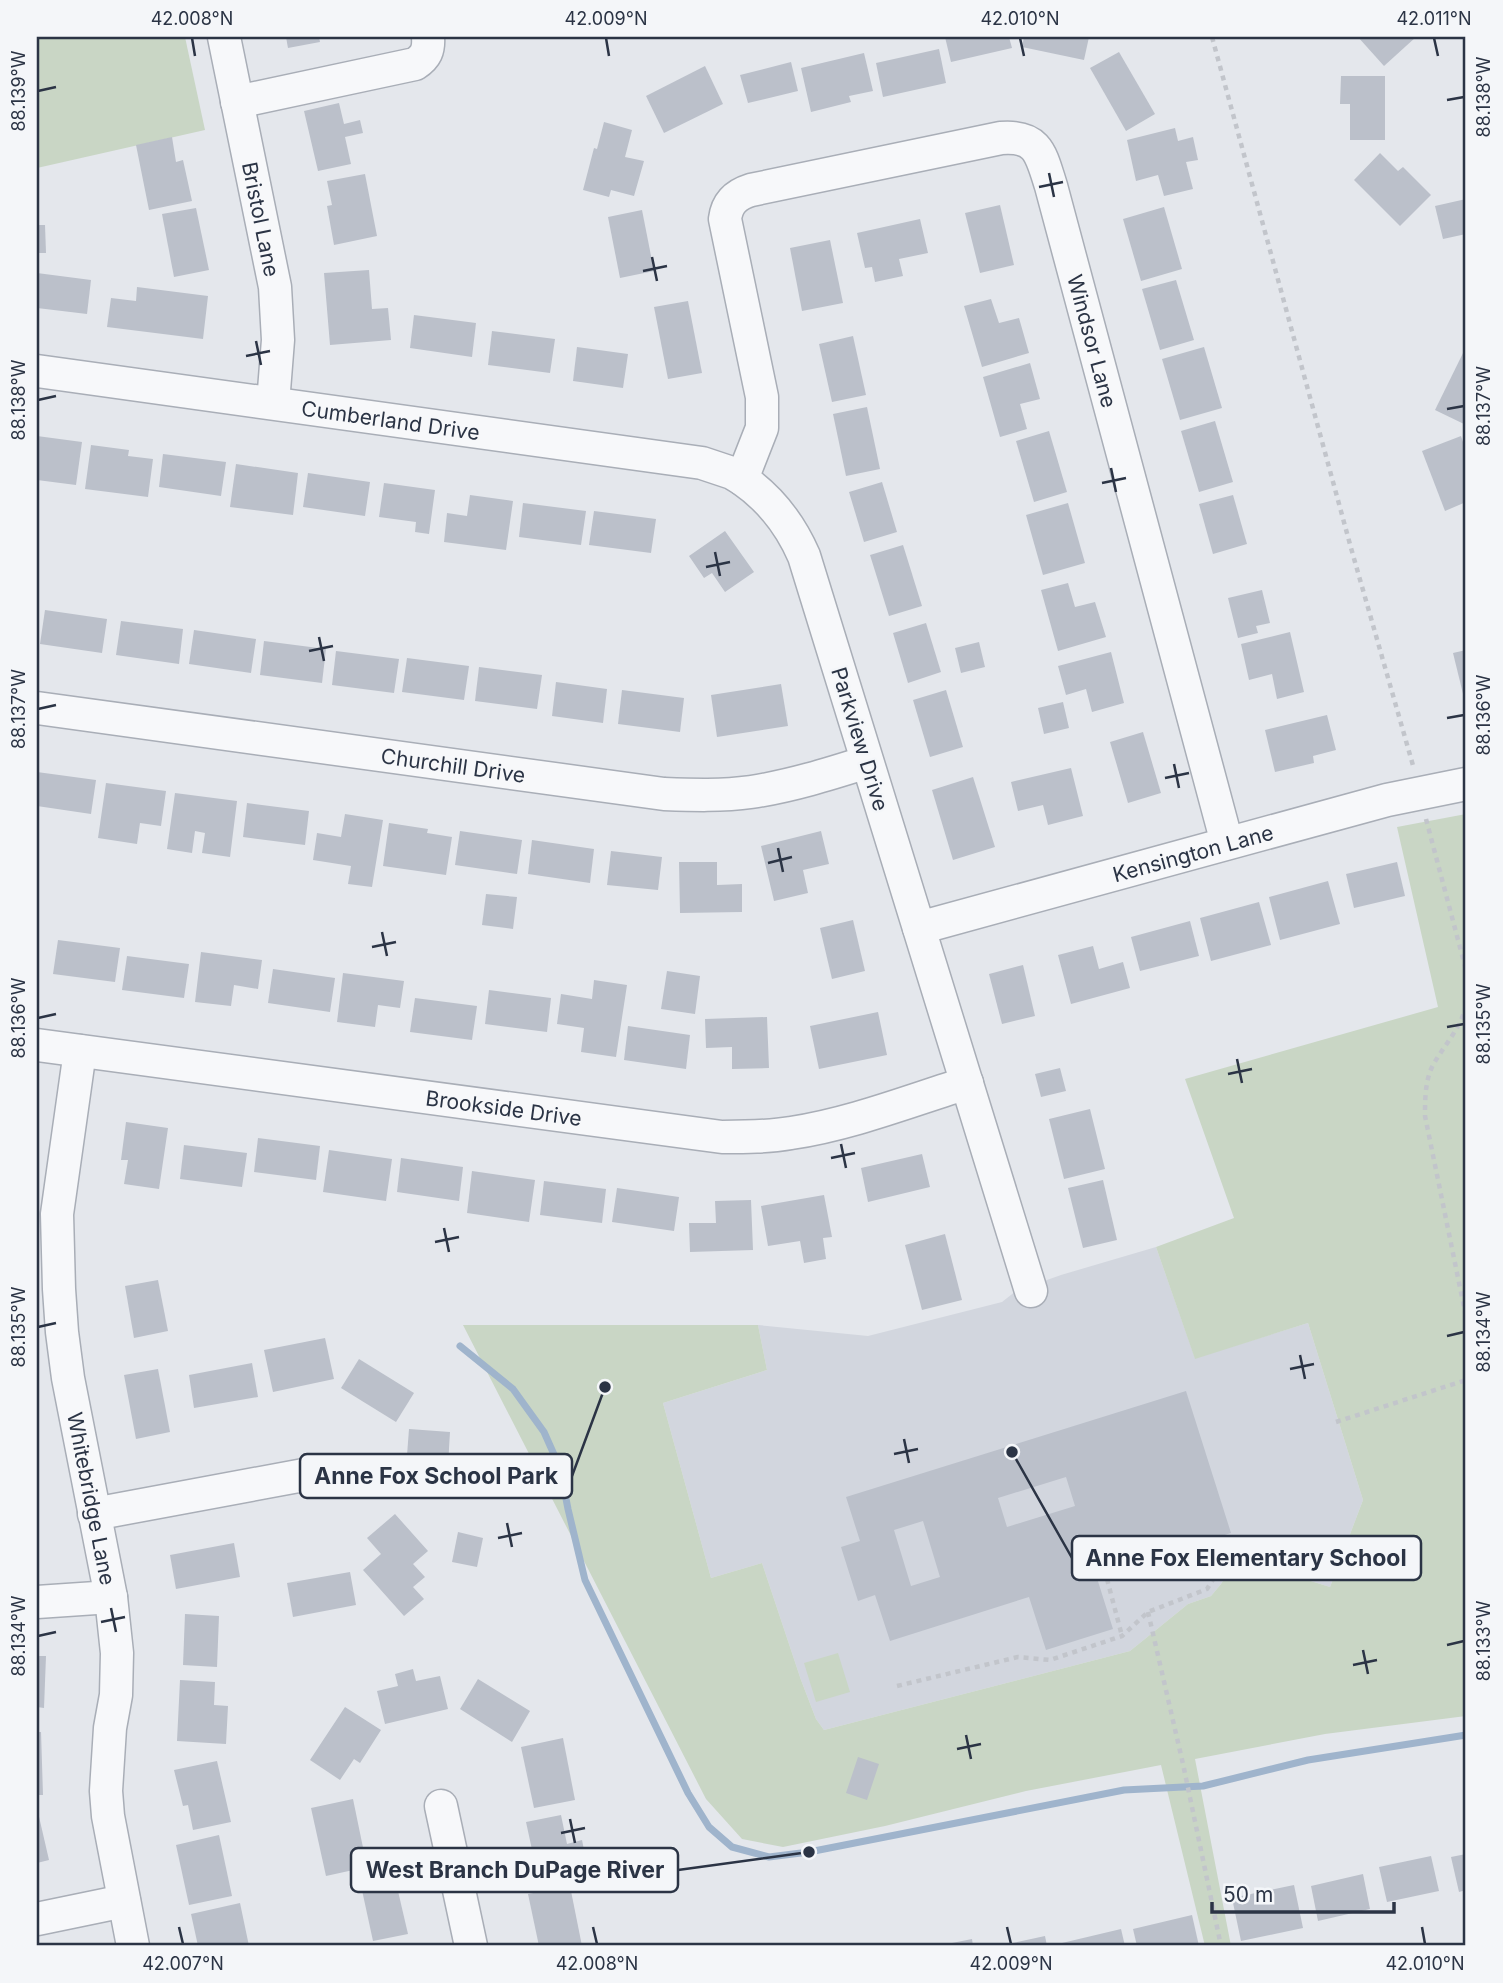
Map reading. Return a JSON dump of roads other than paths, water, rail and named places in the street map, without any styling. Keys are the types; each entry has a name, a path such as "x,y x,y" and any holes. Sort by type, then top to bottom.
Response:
{"street":[{"name":"Bristol Lane","path":"224,37 275,288 278,340 273,402"},
{"path":"237,102 415,64 424,58 429,46 428,37"},
{"name":"Windsor Lane","path":"742,479 762,428 763,413 762,397 726,227 726,211 736,197 751,190 1000,138 1022,138 1036,147 1051,186 1227,843"},
{"name":"Cumberland Drive","path":"37,371 702,463 742,479"},
{"name":"Parkview Drive","path":"742,479 757,489 774,507 804,556 1031,1291"},
{"name":"Churchill Drive","path":"37,708 664,794 750,792 808,780 867,762"},
{"name":"Kensington Lane","path":"919,928 1387,800 1466,784"},
{"name":"Brookside Drive","path":"37,1045 722,1137 791,1133 845,1122 967,1083"},
{"name":"Whitebridge Lane","path":"80,1051 57,1214 58,1267 68,1378 111,1597 117,1653 116,1695 110,1728 106,1791 108,1816 133,1946"},
{"path":"94,1514 320,1472"},
{"path":"37,1602 111,1597"},
{"path":"441,1806 471,1946"},
{"path":"37,1919 124,1901"}],"waterway":[{"path":"460,1346 513,1389 544,1432 560,1468 585,1580 688,1793 709,1827 732,1847 769,1857 809,1852 1124,1790 1203,1786 1308,1760 1466,1735"}],"place":[{"name":"Anne Fox School Park","path":"605,1387"},
{"name":"Anne Fox Elementary School","path":"1012,1452"},
{"name":"West Branch DuPage River","path":"809,1852"}]}
